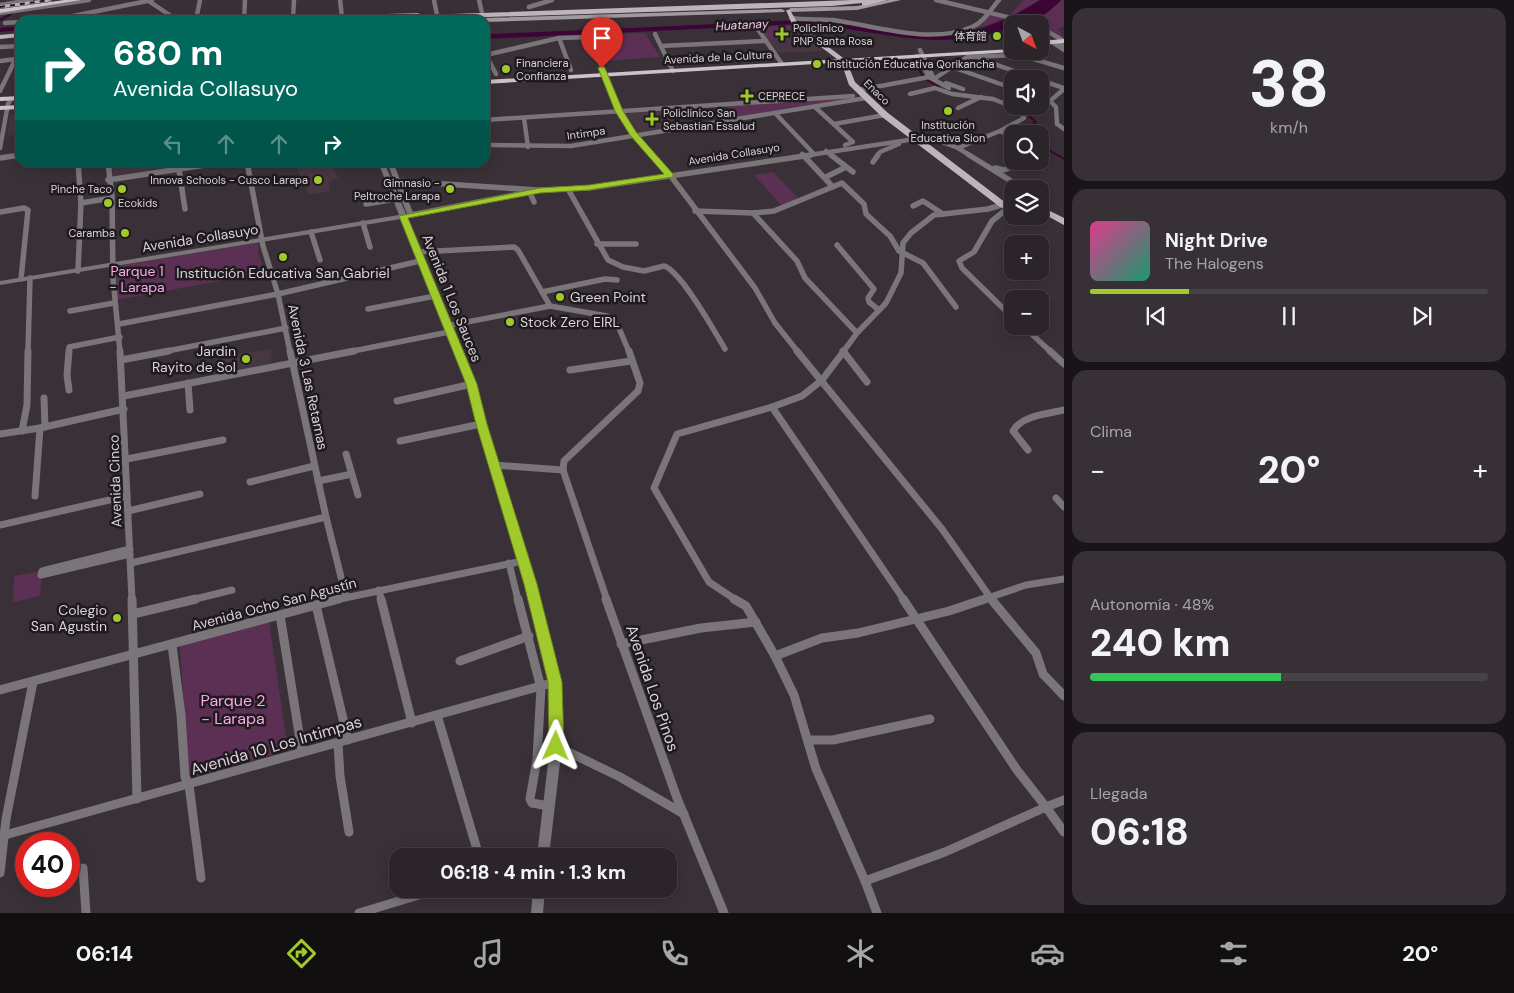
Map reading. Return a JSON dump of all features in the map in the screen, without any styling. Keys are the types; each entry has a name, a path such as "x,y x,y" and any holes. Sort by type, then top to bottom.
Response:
{"highway":[{"path":"0,11 66,0"},
{"path":"0,11 78,0"},
{"name":"Avenida de la Cultura","path":"490,82 603,71 779,61 844,61 1004,46"},
{"name":"Avenida de la Cultura","path":"779,61 836,54 1004,51"},
{"name":"Avenida de la Cultura","path":"490,75 571,70 603,71"},
{"path":"0,99 15,99"},
{"path":"0,108 15,107"}],"main road":[{"path":"784,6 856,0"},
{"path":"490,16 784,6 871,0"},
{"path":"490,17 784,6 850,6 885,0"},
{"path":"784,6 857,8 898,0"},
{"path":"784,6 792,20"},
{"path":"490,16 530,9 588,13"},
{"path":"621,12 638,12"},
{"path":"571,14 588,13"},
{"name":"Enaco","path":"792,20 844,61 848,67 850,79 885,115 915,140 1004,202"},
{"path":"0,36 15,34"},
{"path":"1049,214 1064,222"}],"street":[{"path":"0,4 31,0"},
{"path":"0,11 54,6 89,0"},
{"path":"71,15 149,0 170,15"},
{"path":"197,15 200,0"},
{"path":"244,15 245,0"},
{"path":"293,15 294,0"},
{"path":"340,0 341,15"},
{"path":"434,0 436,15"},
{"path":"479,0 483,15"},
{"path":"526,0 530,9 552,0"},
{"path":"936,0 1004,16"},
{"path":"792,20 824,20 933,33 972,27 999,0"},
{"path":"54,6 60,15"},
{"path":"5,23 15,22"},
{"path":"757,28 779,61"},
{"path":"655,34 672,67"},
{"path":"1049,34 1061,44"},
{"path":"490,53 559,38 590,37 619,111 634,135 670,176 754,288 775,324 942,529 990,596 1036,654 1043,674 1064,696"},
{"path":"559,38 571,70"},
{"path":"661,46 766,41"},
{"path":"0,48 15,48"},
{"path":"920,54 930,78 938,87 952,94 981,97 1014,107 1024,115 1024,118 1000,131 958,148"},
{"path":"490,120 863,94 930,78 968,58 975,57 1020,55 1064,68"},
{"path":"975,57 1013,70"},
{"path":"0,61 15,60"},
{"path":"0,91 15,62"},
{"path":"490,62 496,74"},
{"path":"952,67 1004,85"},
{"path":"910,94 938,87 961,90 930,78"},
{"path":"1049,83 1064,89 1050,101 1056,107 1064,110"},
{"name":"Intimpa","path":"490,145 528,148 571,146 815,107 863,94"},
{"path":"958,108 981,97"},
{"path":"0,148 1,132 11,99"},
{"path":"775,113 812,151 852,143 815,107"},
{"path":"1056,107 1057,124 1064,129"},
{"path":"834,124 885,115"},
{"path":"524,118 528,148"},
{"path":"1000,131 1004,133"},
{"path":"873,162 880,152 896,144 928,137 958,148 1010,180"},
{"name":"Avenida Collasuyo","path":"0,283 261,241 540,190 568,189 670,176 812,151 915,140"},
{"path":"826,150 853,172"},
{"path":"802,154 833,186"},
{"path":"0,158 15,156"},
{"path":"985,164 1004,170"},
{"path":"826,178 846,166"},
{"path":"78,167 81,203 78,271"},
{"name":"Avenida Cinco","path":"108,167 108,180 112,198 114,303 119,324 127,459 127,496 135,655 137,799"},
{"path":"108,180 196,167"},
{"name":"Avenida 3 Las Retamas","path":"248,167 261,241 269,273 278,294 294,363 314,466 346,597"},
{"name":"Avenida 1 Los Sauces","path":"383,167 396,199 407,215"},
{"name":"Avenida 1 Los Sauces","path":"392,167 398,181 419,257 472,384 481,424 523,561 555,682 556,746 544,848"},
{"path":"179,170 185,209"},
{"path":"398,181 540,190"},
{"path":"695,211 754,213 782,209 833,186 844,185 864,204 866,214 890,236 899,252 923,263 956,307"},
{"path":"568,189 605,257 612,264 645,271 664,266 670,267 725,348"},
{"path":"530,193 534,202"},
{"path":"81,203 112,198"},
{"path":"366,204 396,199"},
{"path":"913,206 923,201 944,214"},
{"path":"877,913 816,769 794,695 775,656 746,606 717,590 709,582 654,488 677,434 772,407 802,396 822,380 857,333 886,303 898,280 903,243 911,233 929,218 944,214 1004,207"},
{"path":"0,212 24,208 28,210 22,252 21,279"},
{"path":"1004,210 992,221 974,252 959,261 962,268 1004,309"},
{"path":"754,213 797,261 805,278 857,333"},
{"path":"363,223 370,247"},
{"path":"311,232 320,260"},
{"path":"597,244 636,244"},
{"path":"837,245 874,289 868,298 869,302 879,310"},
{"path":"119,324 278,294 419,257 514,247 518,250 550,306"},
{"path":"22,431 27,405 30,278"},
{"path":"542,292 605,278 617,280"},
{"path":"368,309 435,296"},
{"path":"70,311 114,303"},
{"path":"124,396 294,363 550,306 600,313 613,319 622,333 630,361 640,384 638,391 564,461 563,470 494,465"},
{"path":"121,360 286,328"},
{"path":"1033,335 1064,364"},
{"path":"69,390 67,375 69,347 120,337"},
{"path":"843,351 867,382"},
{"path":"570,370 630,361"},
{"path":"188,383 190,410"},
{"path":"397,401 472,384"},
{"path":"35,496 44,398"},
{"path":"772,407 976,706 1017,770 1064,832"},
{"path":"0,434 124,410"},
{"path":"1028,450 1013,431 1014,427 1037,416 1064,410"},
{"path":"400,441 481,424"},
{"path":"127,459 223,440"},
{"path":"346,454 358,496"},
{"path":"250,482 314,466"},
{"name":"Avenida Los Pinos","path":"563,470 621,644 684,814 724,913"},
{"path":"318,482 352,474"},
{"path":"128,511 200,494"},
{"path":"0,525 127,496"},
{"path":"1056,498 1064,506"},
{"path":"131,563 326,517"},
{"path":"130,552 42,575 42,571 130,552"},
{"name":"Avenida Ocho San Agustín","path":"0,690 346,597 523,561"},
{"path":"509,564 541,688 537,759 530,799 532,803 549,806"},
{"path":"775,656 822,638 858,633 957,609 1026,584 1064,579"},
{"path":"133,614 232,590"},
{"path":"379,590 412,723"},
{"path":"316,605 343,741 340,776 349,832"},
{"path":"280,615 302,752"},
{"path":"621,644 701,628 756,622"},
{"path":"460,661 529,636"},
{"path":"172,645 181,716 185,777 189,785 201,878"},
{"path":"0,873 4,835 3,820 33,682"},
{"name":"Avenida 10 Los Intimpas","path":"4,835 541,688 555,682"},
{"path":"437,715 476,848"},
{"path":"808,740 833,740 930,719"},
{"path":"556,746 620,777 684,814"},
{"path":"865,881 945,852 1064,800"},
{"path":"83,868 86,913"},
{"path":"359,913 409,898"},
{"path":"537,913 538,898"}],"shaded area":[{"path":"1040,0 1057,0 1038,15 1014,15"},
{"path":"1004,20 1004,29 974,37 947,39 918,39 823,23 899,33 937,35 978,30"},
{"path":"804,21 823,23 799,22 490,37 492,34"},
{"name":"Policlinico PNP Santa Rosa","path":"790,25 825,51 775,53 758,27"},
{"name":"Policlinico San Sebastian Essalud","path":"670,110 677,126 639,132 627,115 629,112"},
{"path":"10,114 15,114 15,135 7,136"},
{"path":"113,167 183,167 113,178"},
{"name":"Innova Schools - Cusco Larapa","path":"297,167 334,167 338,178 329,182 330,191 308,195"},
{"name":"Jardin Rayito de Sol","path":"272,349 271,363 223,373 221,356"}],"green space":[{"path":"1023,0 1040,0 1020,13 1010,15"},
{"path":"1057,0 1064,0 1064,26 1058,29 1064,37 1049,33 1049,15 1037,15"},
{"path":"989,12 1004,15 1004,19 973,30"},
{"path":"789,26 797,32 793,32 795,35 768,40 761,28"},
{"path":"645,33 660,57 602,61 593,35"},
{"path":"850,98 734,118 724,117 733,116 727,106"},
{"path":"773,172 798,198 782,206 754,175"},
{"name":"Parque 1 - Larapa","path":"256,243 259,245 258,251 264,273 116,300 117,266"},
{"path":"42,571 40,596 13,602 14,576"},
{"name":"Parque 2 - Larapa","path":"269,622 288,750 189,778 180,646"}],"waterway":[{"path":"1038,15 1057,0"},
{"path":"0,20 11,14"},
{"name":"Huatanay","path":"490,37 799,22 823,23 856,29"},
{"name":"Huatanay","path":"847,27 910,37 930,38 971,37 1004,29"},
{"name":"Huatanay","path":"0,30 15,28"},
{"path":"913,59 924,78 939,87"},
{"path":"1028,115 1036,122 1031,125"},
{"path":"1049,150 1064,159"}],"railway":[{"path":"0,7 50,0"}],"place":[{"name":"Policlinico PNP Santa Rosa","path":"782,34"},
{"name":"体育館","path":"997,36"},
{"name":"Institución Educativa Qorikancha","path":"817,64"},
{"name":"Financiera Confianza","path":"506,69"},
{"name":"CEPRECE","path":"747,96"},
{"name":"Institución Educativa Sion","path":"948,111"},
{"name":"Policlinico San Sebastian Essalud","path":"652,119"},
{"name":"Innova Schools - Cusco Larapa","path":"318,180"},
{"name":"Pinche Taco","path":"122,189"},
{"name":"Gimnasio - Peltroche Larapa","path":"450,189"},
{"name":"Ecokids","path":"108,203"},
{"name":"Caramba","path":"125,233"},
{"name":"Institución Educativa San Gabriel","path":"283,257"},
{"name":"Green Point","path":"560,297"},
{"name":"Stock Zero EIRL","path":"510,322"},
{"name":"Jardin Rayito de Sol","path":"246,359"},
{"name":"Colegio San Agustin","path":"117,618"}],"route":[{"path":"556,746 557,710 555,682 530,584 481,424 472,384 446,326 403,216 503,199 540,190 589,188 670,176 633,134 619,111 602,68"}]}
